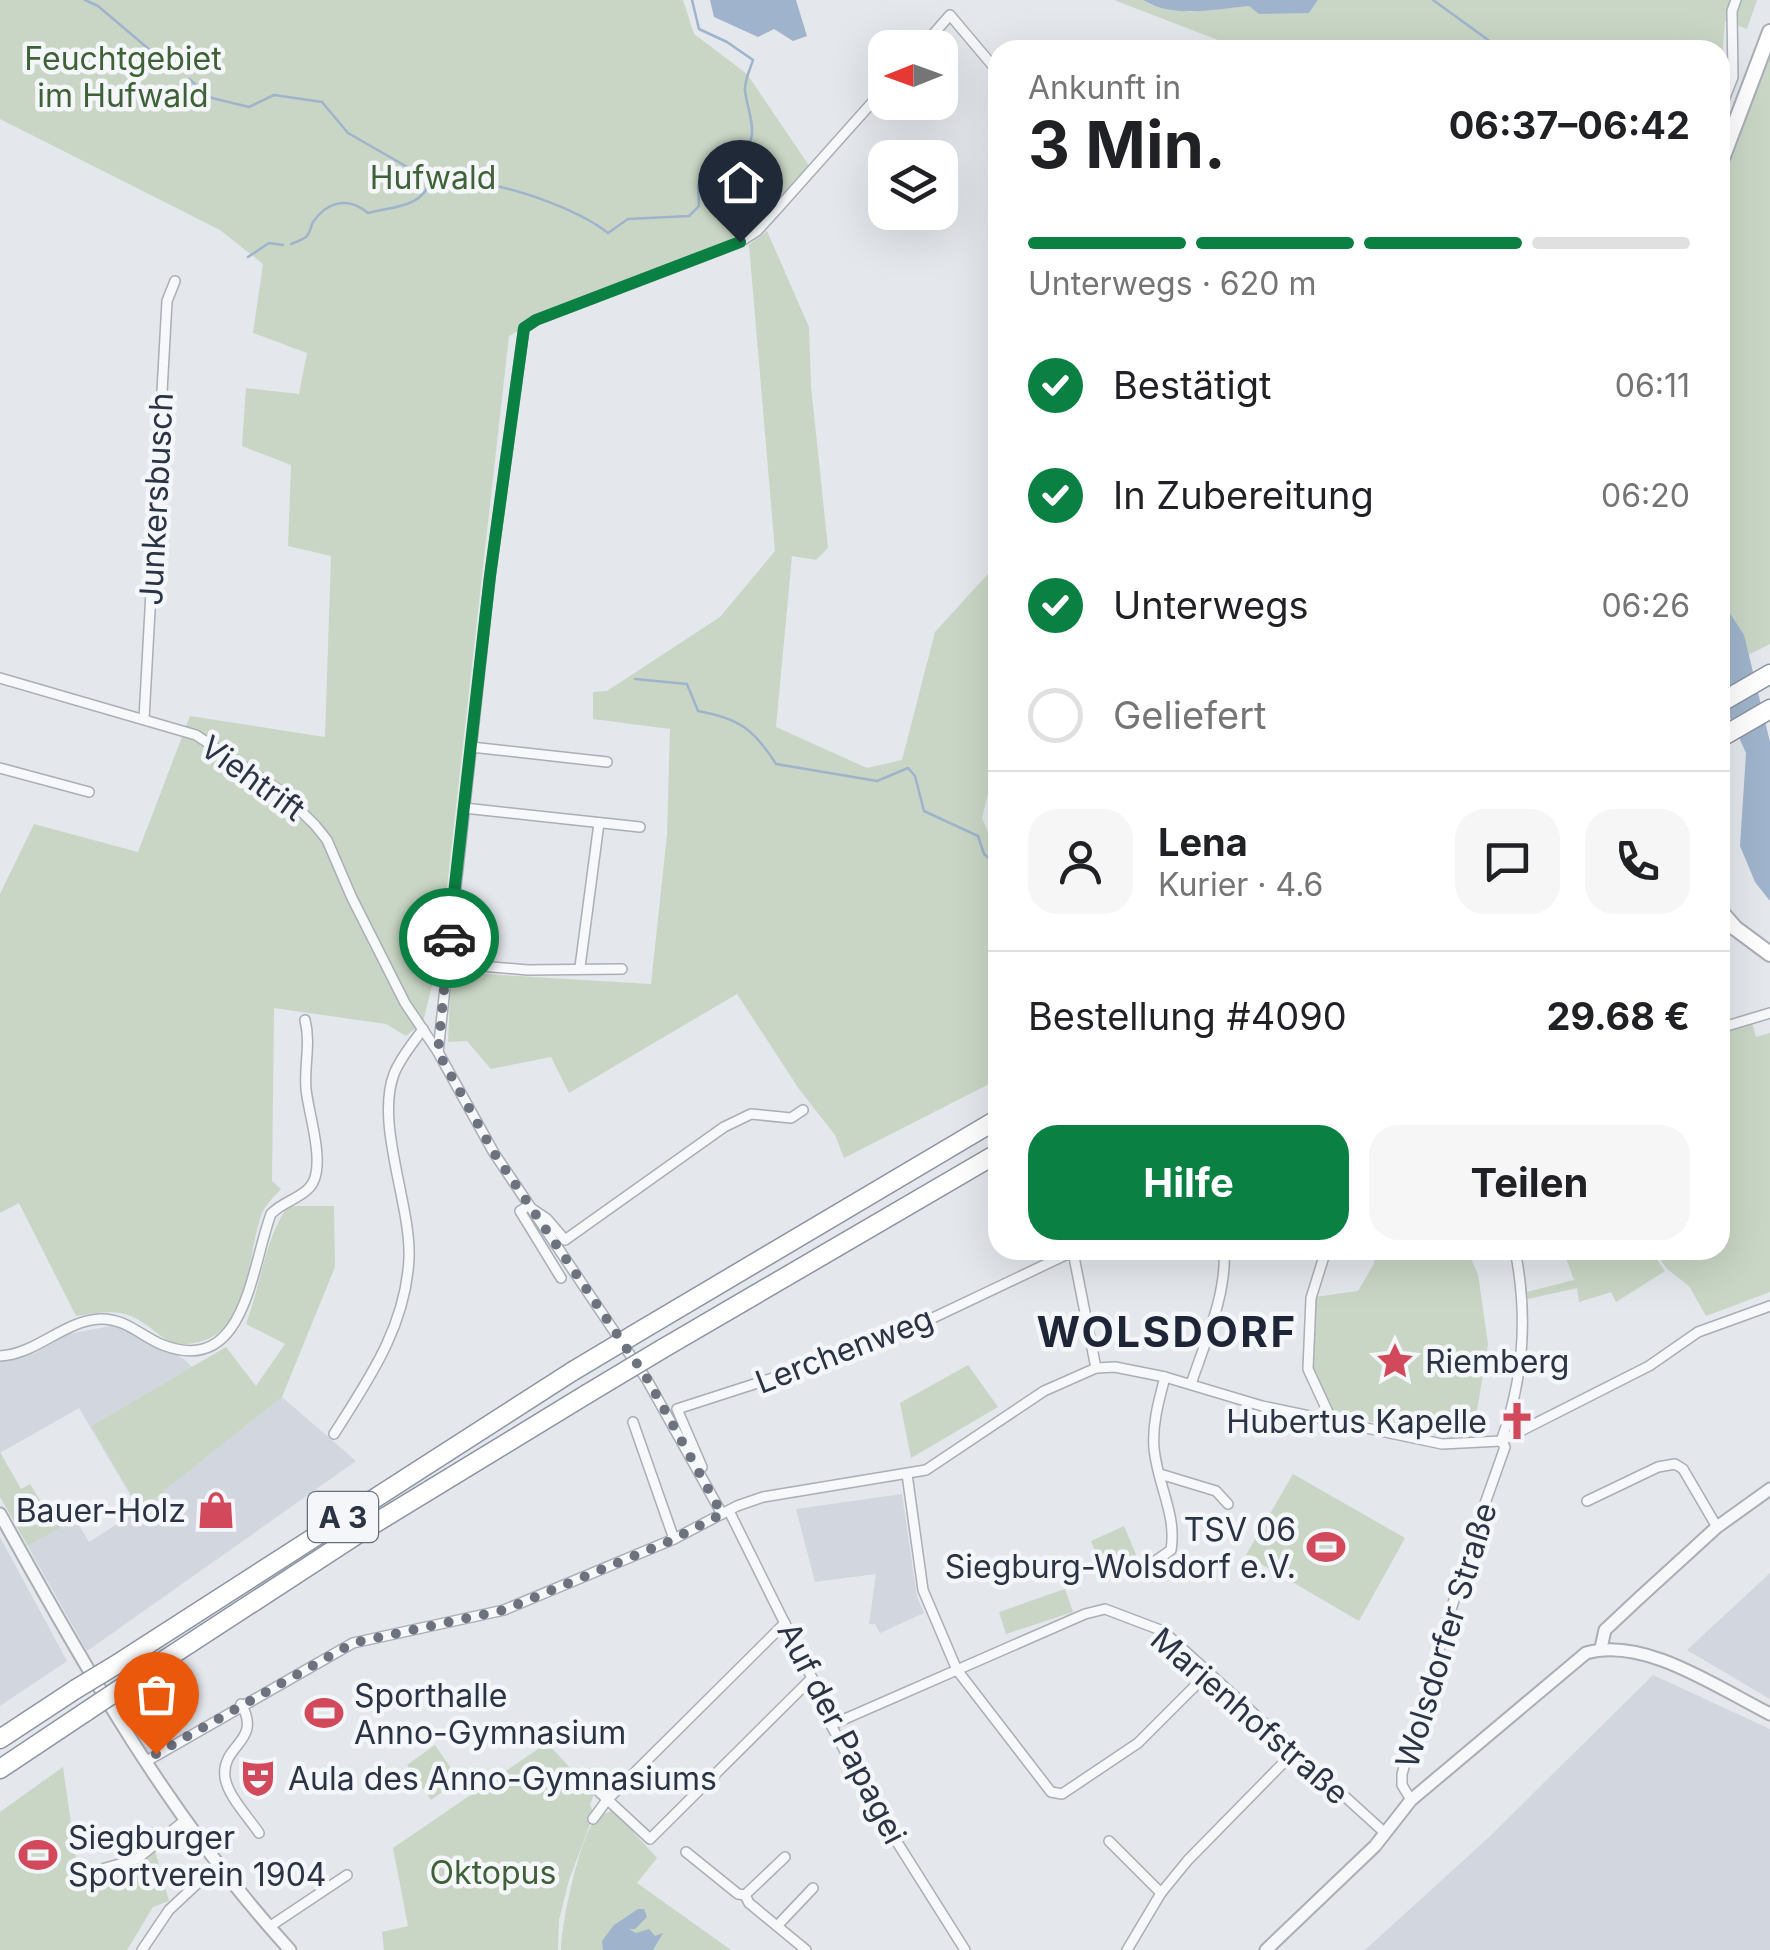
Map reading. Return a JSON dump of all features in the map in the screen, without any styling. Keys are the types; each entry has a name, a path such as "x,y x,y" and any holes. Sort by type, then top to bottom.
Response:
{"highway":[{"path":"1730,696 1770,674"},
{"path":"1730,732 1770,710"},
{"name":"A 3","path":"0,1739 574,1371 988,1126"},
{"name":"A 3","path":"0,1769 364,1530 662,1349 988,1159"},
{"path":"0,1781 63,1727"}],"main road":[{"path":"1730,138 1770,32"},
{"path":"1730,922 1770,954"}],"street":[{"path":"1730,86 1734,77 1732,12 1736,0"},
{"path":"938,30 950,16 988,60"},
{"path":"438,1052 490,576 524,328 748,236 868,107"},
{"name":"Junkersbusch","path":"144,719 167,302 174,281"},
{"name":"Viehtrift","path":"0,678 196,735 279,790 315,825 327,840 406,1003 494,1153 648,1380"},
{"path":"471,747 607,762"},
{"path":"0,768 89,792"},
{"path":"464,808 640,827"},
{"path":"580,967 599,822"},
{"path":"446,963 528,970 622,969"},
{"path":"1730,1025 1770,1013"},
{"path":"0,1356 14,1355 96,1319 128,1325 158,1343 184,1352 210,1347 229,1334 240,1315 271,1214 282,1203 310,1188 314,1177 315,1126 306,1089 309,1036 305,1020"},
{"path":"334,1434 393,1333 403,1303 408,1234 389,1118 390,1096 394,1076 423,1029"},
{"path":"528,1206 547,1219 565,1240 724,1127 751,1114 790,1118 804,1110"},
{"name":"Viehtrift","path":"528,1206 520,1211 561,1278"},
{"name":"Lerchenweg","path":"704,1478 677,1409 878,1344 1055,1260"},
{"path":"1076,1260 1096,1368"},
{"path":"1192,1384 1213,1318 1225,1260"},
{"path":"1323,1260 1312,1298 1308,1370 1332,1421"},
{"name":"Wolsdorfer Straße","path":"1266,1950 1385,1833 1411,1800 1402,1786 1402,1774 1514,1407 1522,1363 1522,1306 1516,1260"},
{"path":"144,1762 353,1643 504,1610 763,1497 926,1470 1044,1392 1096,1368 1115,1367 1166,1377 1262,1406 1442,1444 1501,1441 1649,1366 1698,1332 1770,1306"},
{"path":"1154,1562 1171,1550 1174,1530 1154,1449 1156,1409 1166,1377"},
{"name":"Auf der Papagei","path":"648,1380 726,1512 874,1804 965,1950"},
{"path":"632,1422 674,1539"},
{"path":"1587,1502 1658,1467 1675,1464 1682,1469 1717,1527"},
{"path":"907,1474 923,1590 956,1670 1051,1792 1059,1795 1138,1743 1208,1674"},
{"path":"1160,1474 1216,1491 1228,1504"},
{"path":"1601,1648 1606,1630 1717,1527 1770,1488"},
{"path":"0,1514 63,1629 144,1762 218,1865 290,1950"},
{"name":"Marienhofstraße","path":"831,1725 1105,1609 1163,1632 1385,1833"},
{"path":"593,1820 607,1800 785,1623"},
{"path":"1411,1800 1570,1662 1601,1648 1632,1649 1660,1658 1770,1714"},
{"path":"595,1788 650,1839 812,1678"},
{"path":"241,1704 250,1718 248,1729 227,1764 225,1778 259,1832"},
{"path":"1127,1950 1160,1893 1294,1752"},
{"path":"102,1870 137,1859 184,1821"},
{"path":"1109,1841 1160,1893"},
{"path":"686,1852 738,1894 746,1895"},
{"path":"746,1895 785,1857"},
{"path":"142,1950 170,1910 218,1865"},
{"path":"269,1927 347,1875"},
{"path":"777,1926 812,1888"},
{"path":"746,1895 749,1903 806,1950"}],"shaded area":[{"path":"111,1326 132,1332 192,1367 91,1426 140,1510 282,1397 356,1461 87,1651 0,1497 0,1459 41,1529 71,1512 89,1542 139,1510 79,1408 0,1453 0,1359 35,1353 69,1334"},
{"path":"902,1494 917,1597 924,1613 880,1633 875,1624 869,1624 876,1574 815,1582 796,1509"},
{"path":"0,1537 67,1661 0,1706"},
{"path":"1770,1573 1770,1699 1687,1650"},
{"path":"1653,1675 1770,1729 1770,1950 1365,1950 1488,1838"}],"green space":[{"name":"Hufwald","path":"0,0 683,0 694,34 747,74 810,167 775,208 740,234 675,266 574,305 509,336 439,958 423,1022 406,1036 386,1024 274,1008 272,1181 281,1189 262,1213 240,1303 232,1319 220,1332 192,1343 167,1340 123,1313 76,1316 19,1203 0,1213 0,894 34,824 138,852 190,716 325,737 331,556 288,546 291,465 242,446 246,388 299,394 307,353 253,333 263,264 220,230 0,119"},
{"path":"1114,0 1143,0 1190,12 1249,6 1309,13 1318,0 1757,0 1747,29 1725,21 1723,40 1218,40"},
{"path":"1770,52 1770,644 1730,664 1730,159"},
{"path":"767,231 809,327 811,386 828,548 816,560 792,556 776,727 867,768 902,760 935,632 988,574 988,794 982,818 988,832 988,1085 844,1158 835,1135 799,1089 737,994 569,1093 551,1057 491,1069 467,1041 448,1042 451,972 651,984 667,835 670,729 593,719 593,692 607,691 720,617 775,551 749,245"},
{"path":"1752,1023 1756,1037 1770,1033 1770,1292 1706,1316 1689,1286 1661,1260 1730,1260 1730,1030"},
{"path":"288,1206 334,1206 335,1267 282,1397 140,1510 91,1426 226,1347 256,1386 285,1344 246,1324 268,1248"},
{"path":"1374,1260 1472,1260 1478,1274 1488,1344 1475,1423 1456,1436 1333,1414 1313,1369 1314,1297 1358,1291"},
{"path":"1567,1260 1657,1260 1665,1271 1616,1302 1611,1292 1579,1302 1577,1288 1528,1299 1527,1292 1574,1280"},
{"path":"968,1365 998,1407 911,1458 900,1403"},
{"path":"0,1452 21,1489 30,1484 53,1522 71,1512 75,1519 28,1546 0,1496"},
{"name":"TSV 06 Siegburg-Wolsdorf e.V.","path":"1293,1474 1405,1538 1359,1621 1246,1555"},
{"path":"1124,1526 1137,1557 1104,1572 1091,1541"},
{"path":"1065,1589 1073,1612 1006,1634 999,1612"},
{"path":"435,1745 459,1780 431,1800 407,1765"},
{"name":"Oktopus","path":"544,1745 550,1746 594,1794 590,1805 594,1814 569,1880 559,1920 558,1950 384,1950 382,1932 408,1926 393,1848"},
{"name":"Siegburger Sportverein 1904","path":"63,1767 79,1880 146,1860 155,1851 169,1901 153,1907 127,1950 0,1950 0,1812"},
{"path":"613,1810 657,1858 637,1883 731,1950 561,1950 568,1901 585,1839 599,1816"}],"water":[{"path":"710,0 796,0 807,36 793,41 774,29 758,37 714,17"},
{"path":"1143,0 1318,0 1309,13 1259,14 1249,6 1181,11"},
{"path":"1730,613 1744,635 1770,742 1770,901 1755,882 1740,846 1746,753 1730,717"},
{"path":"644,1909 647,1917 635,1929 629,1929 636,1933 649,1929 655,1936 663,1933 653,1950 603,1950 602,1941 614,1925"}],"waterway":[{"path":"85,0 98,6 164,62"},
{"path":"465,184 498,187 539,198 608,233 628,219 689,216 699,206 698,185 733,166 748,147 752,130 745,87 753,60 699,29 692,0"},
{"path":"1433,0 1488,40"},
{"path":"189,79 212,98 249,107 274,95 322,102 348,133 416,172 448,183"},
{"path":"291,244 306,237 313,222 331,206 352,204 368,213 396,207 420,196 431,180"},
{"path":"248,257 269,243 283,245"},
{"path":"635,679 687,684 698,711 744,727 776,764 877,781 908,768 915,776 924,811 978,836 988,857"}],"way so far":[{"path":"156,1754 353,1643 504,1610 670,1541 722,1514 648,1380 494,1153 438,1052 449,938"}],"place":[{"name":"Riemberg","path":"1395,1361"},
{"name":"Hubertus Kapelle","path":"1517,1421"},
{"name":"Bauer-Holz","path":"216,1510"},
{"name":"TSV 06 Siegburg-Wolsdorf e.V.","path":"1326,1547"},
{"name":"Sporthalle Anno-Gymnasium","path":"324,1713"},
{"name":"Aula des Anno-Gymnasiums","path":"258,1778"},
{"name":"Siegburger Sportverein 1904","path":"38,1855"}],"district":[{"name":"WOLSDORF","path":"1167,1331"}],"route":[{"path":"449,938 490,576 524,328 740,242"}],"park label":[{"name":"Feuchtgebiet im Hufwald","path":"123,76"}]}
